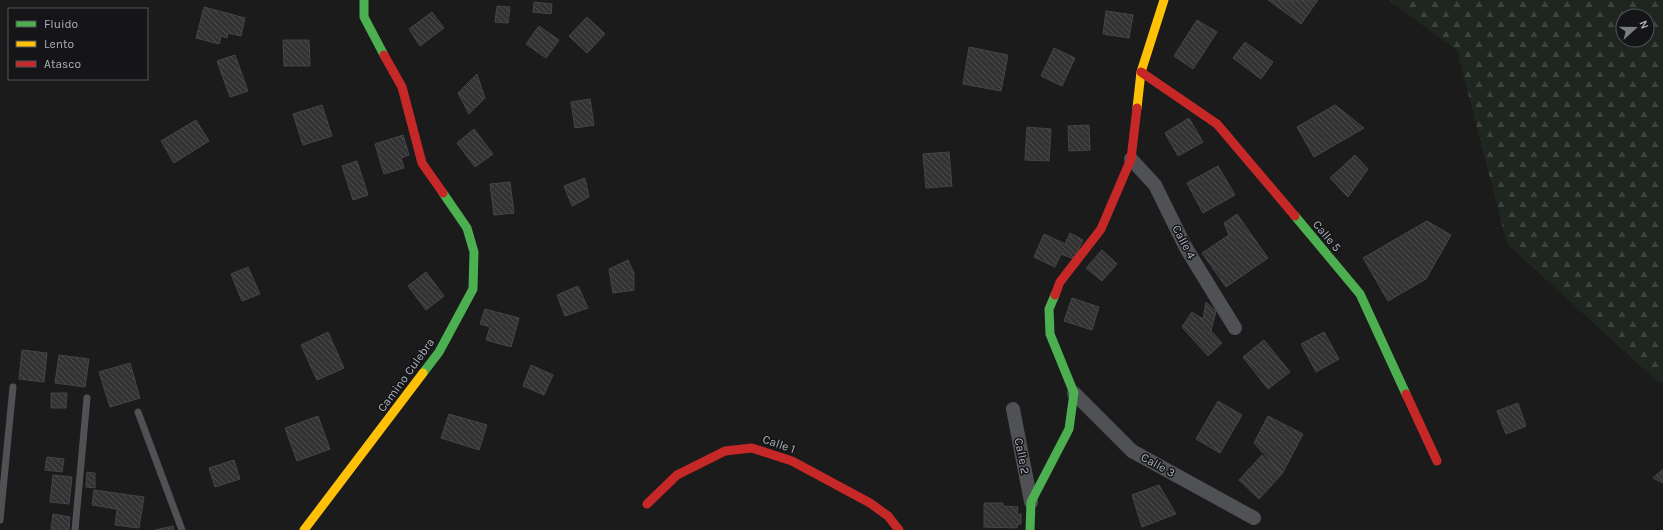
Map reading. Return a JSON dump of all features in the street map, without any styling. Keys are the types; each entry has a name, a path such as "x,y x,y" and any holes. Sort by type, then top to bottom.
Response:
{"street":[{"name":"Camino Culebra","path":"304,530 439,352 473,289 474,252 467,228 422,163 402,87 364,17 364,0"},
{"path":"1030,530 1031,502 1069,429 1074,393 1050,334 1049,309 1060,282 1101,229 1131,159 1141,72 1164,0"},
{"name":"Calle 5","path":"1141,72 1217,124 1360,294 1437,461"},
{"name":"Calle 4","path":"1131,159 1155,185 1186,248 1236,328"},
{"name":"Calle 3","path":"1074,393 1132,451 1254,518"},
{"name":"Calle 2","path":"1013,410 1031,502"},
{"name":"Calle 1","path":"647,504 677,475 725,451 752,448 792,461 870,503 888,516 899,530"}],"lane":[{"path":"0,520 13,387"},
{"path":"75,530 87,398"},
{"path":"138,412 182,530"}],"green space":[{"path":"1388,0 1663,0 1663,382 1658,382 1507,244 1457,50"}],"building":[{"path":"1268,0 1318,0 1301,24"},
{"path":"534,2 552,4 551,14 533,12"},
{"path":"497,6 510,7 508,23 495,22"},
{"path":"204,7 245,18 241,36 228,33 227,38 221,36 219,44 196,38"},
{"path":"1106,11 1133,15 1129,38 1103,34"},
{"path":"432,12 444,28 420,46 409,29"},
{"path":"587,17 605,34 587,53 569,36"},
{"path":"1197,20 1217,32 1193,69 1174,56"},
{"path":"539,26 559,40 546,58 526,44"},
{"path":"283,40 309,40 310,66 284,66"},
{"path":"1245,42 1273,62 1261,79 1233,58"},
{"path":"969,47 1008,55 1001,91 963,84"},
{"path":"1054,48 1075,58 1062,86 1041,76"},
{"path":"235,55 248,91 230,97 217,61"},
{"path":"477,74 485,98 469,114 458,93"},
{"path":"590,99 594,125 575,128 571,102"},
{"path":"322,105 332,136 303,145 293,114"},
{"path":"1335,105 1364,128 1314,157 1297,127"},
{"path":"1189,118 1203,142 1178,156 1165,133"},
{"path":"196,120 209,141 174,163 161,141"},
{"path":"1089,125 1090,150 1069,151 1068,126"},
{"path":"1027,127 1051,129 1049,161 1025,160"},
{"path":"474,129 493,154 475,167 457,143"},
{"path":"403,135 409,155 401,158 404,168 384,174 375,144"},
{"path":"949,152 952,186 926,188 923,154"},
{"path":"1355,155 1368,169 1348,197 1330,178"},
{"path":"357,161 368,195 353,200 342,166"},
{"path":"1218,166 1235,195 1203,213 1187,183"},
{"path":"585,178 589,197 572,206 564,186"},
{"path":"510,182 514,213 494,215 490,184"},
{"path":"1237,214 1268,258 1226,287 1202,253 1229,235 1224,223"},
{"path":"1427,221 1451,235 1426,279 1388,301 1363,258"},
{"path":"1070,233 1083,240 1074,259 1061,254 1055,267 1034,257 1044,234 1065,244"},
{"path":"1102,250 1117,264 1102,281 1086,268"},
{"path":"628,260 634,273 634,290 613,293 609,269"},
{"path":"248,267 260,294 242,301 231,274"},
{"path":"426,272 444,296 426,310 408,286"},
{"path":"578,286 588,308 565,316 557,295"},
{"path":"1072,298 1099,307 1092,330 1064,321"},
{"path":"1206,302 1216,311 1211,331 1222,343 1208,356 1182,327 1192,312 1203,319"},
{"path":"485,309 519,318 511,347 486,340 490,327 480,324"},
{"path":"328,332 344,368 317,380 301,345"},
{"path":"1324,332 1339,359 1316,372 1301,344"},
{"path":"1264,340 1290,372 1268,389 1243,357"},
{"path":"22,350 47,353 44,382 19,379"},
{"path":"59,355 89,359 85,387 55,383"},
{"path":"130,363 140,398 110,407 99,372"},
{"path":"531,365 553,375 544,395 523,386"},
{"path":"51,393 67,393 66,408 51,408"},
{"path":"1218,401 1242,415 1220,453 1196,439"},
{"path":"1518,403 1526,426 1506,434 1497,411"},
{"path":"449,414 487,425 479,450 441,438"},
{"path":"318,416 330,449 297,461 285,428"},
{"path":"1268,416 1303,434 1282,474 1254,443"},
{"path":"1262,455 1282,474 1259,499 1239,480"},
{"path":"47,457 64,459 62,472 45,470"},
{"path":"234,460 240,479 215,487 209,468"},
{"path":"1663,469 1663,483 1653,478"},
{"path":"87,472 95,473 95,488 86,487"},
{"path":"53,475 72,477 69,504 50,502"},
{"path":"1159,485 1176,514 1142,527 1132,495"},
{"path":"94,490 144,497 139,528 115,525 117,509 92,505"},
{"path":"984,503 1003,503 1003,506 1018,507 1017,514 1021,514 1021,524 1018,524 1017,528 984,527"},
{"path":"53,514 70,517 69,530 51,530"},
{"path":"173,526 174,530 155,530"}],"traffic: fast":[{"path":"364,0 364,17 384,55"},
{"path":"423,373 439,352 473,289 474,252 467,228 443,193"},
{"path":"1295,216 1360,294 1406,394"},
{"path":"1030,530 1031,502 1069,429 1074,393 1050,334 1049,309 1055,295"}],"traffic: slow":[{"path":"1137,108 1141,72 1164,0"},
{"path":"304,530 423,373"}],"traffic: jam":[{"path":"384,55 402,87 422,163 443,193"},
{"path":"1141,72 1217,124 1295,216"},
{"path":"1055,295 1060,282 1101,229 1131,159 1137,108"},
{"path":"1406,394 1437,461"},
{"path":"647,504 677,475 725,451 752,448 792,461 870,503 888,516 899,530"}]}
